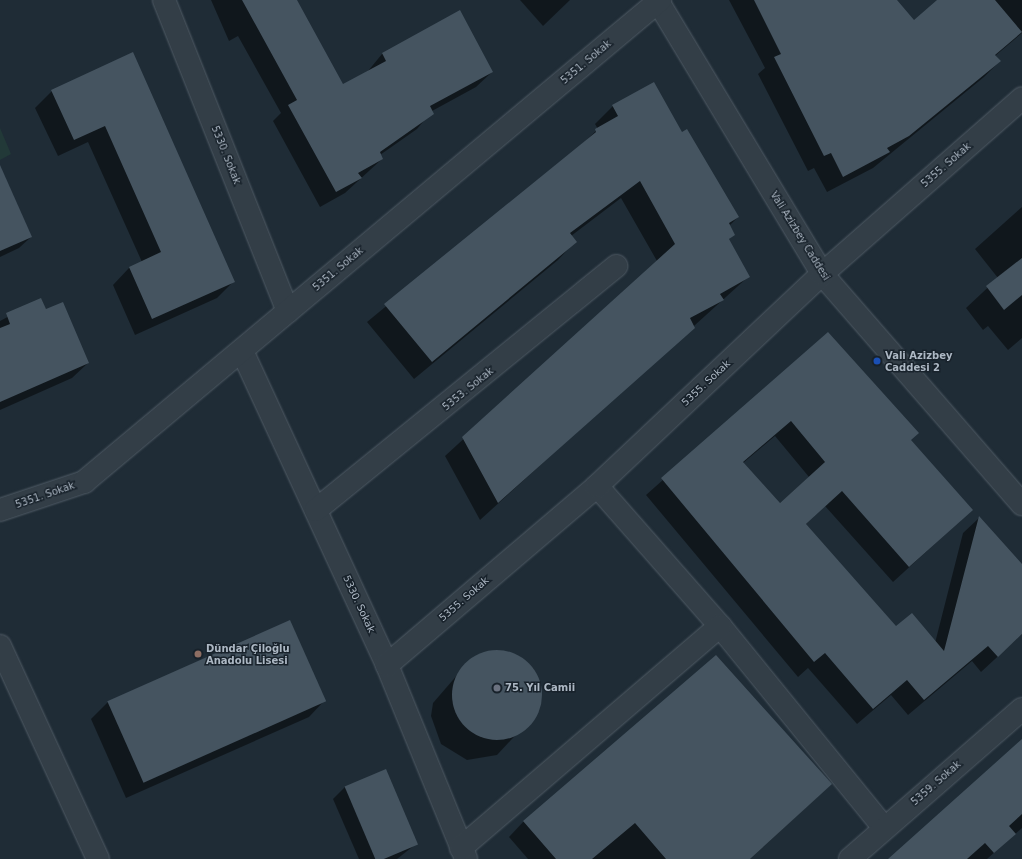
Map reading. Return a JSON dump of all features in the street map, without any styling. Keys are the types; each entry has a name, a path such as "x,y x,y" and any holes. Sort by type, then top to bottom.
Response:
{"street":[{"name":"5330. Sokak","path":"164,0 288,311"},
{"name":"5351. Sokak","path":"0,510 84,482 243,353 288,311 659,1"},
{"name":"Vali Azizbey Caddesi","path":"659,1 822,274 1022,504"},
{"name":"5355. Sokak","path":"387,665 597,486 822,274 1022,98"},
{"name":"5353. Sokak","path":"316,510 616,266"},
{"name":"5330. Sokak","path":"243,353 387,665 464,853"},
{"path":"597,486 720,626 884,828"},
{"path":"464,853 720,626"},
{"path":"0,646 98,859"},
{"name":"5359. Sokak","path":"850,859 1022,709"}],"green space":[{"path":"0,128 11,154 0,160"}],"building":[{"path":"242,0 297,0 343,84 386,61 382,53 460,10 493,72 430,106 434,114 380,152 383,159 358,173 362,178 336,192 288,105 297,100"},
{"path":"754,0 897,0 914,20 937,0 995,0 1022,32 995,55 1001,61 909,136 887,148 890,152 843,177 831,153 824,156 774,57 781,54"},
{"path":"133,52 235,282 152,319 129,267 161,252 105,126 74,140 51,90"},
{"path":"654,82 682,132 687,129 739,217 729,223 735,235 729,239 750,277 720,294 724,300 690,318 695,328 498,503 462,437 675,244 640,181 570,233 577,242 432,362 384,304 596,132 595,129 618,116 612,105"},
{"path":"0,165 32,237 0,251"},
{"path":"1022,258 1022,295 1004,310 986,286"},
{"path":"41,298 46,309 63,302 89,363 0,402 0,328 10,324 6,313"},
{"path":"828,332 919,433 911,440 973,510 909,567 842,491 806,524 896,626 912,613 944,651 979,516 1022,564 1022,634 998,657 988,646 924,700 907,680 873,709 825,653 814,662 661,478","holes":["791,421 825,462 780,503 743,462"]},
{"path":"290,620 326,701 143,783 107,701"},
{"name":"75. Yıl Camii","path":"497,650 514,653 529,663 539,678 542,695 539,712 529,727 514,737 497,740 480,737 465,727 455,712 452,695 455,678 465,663 480,653"},
{"path":"716,655 832,784 750,859 666,859 635,823 592,859 556,859 523,821"},
{"path":"1022,739 1022,814 1009,826 1016,834 994,853 985,843 967,859 888,859"},
{"path":"386,769 418,844 384,859 375,859 345,787"}],"place":[{"name":"Vali Azizbey Caddesi 2","path":"877,361"},
{"name":"Dündar Çiloğlu Anadolu Lisesi","path":"198,654"},
{"name":"75. Yıl Camii","path":"497,688"}]}
